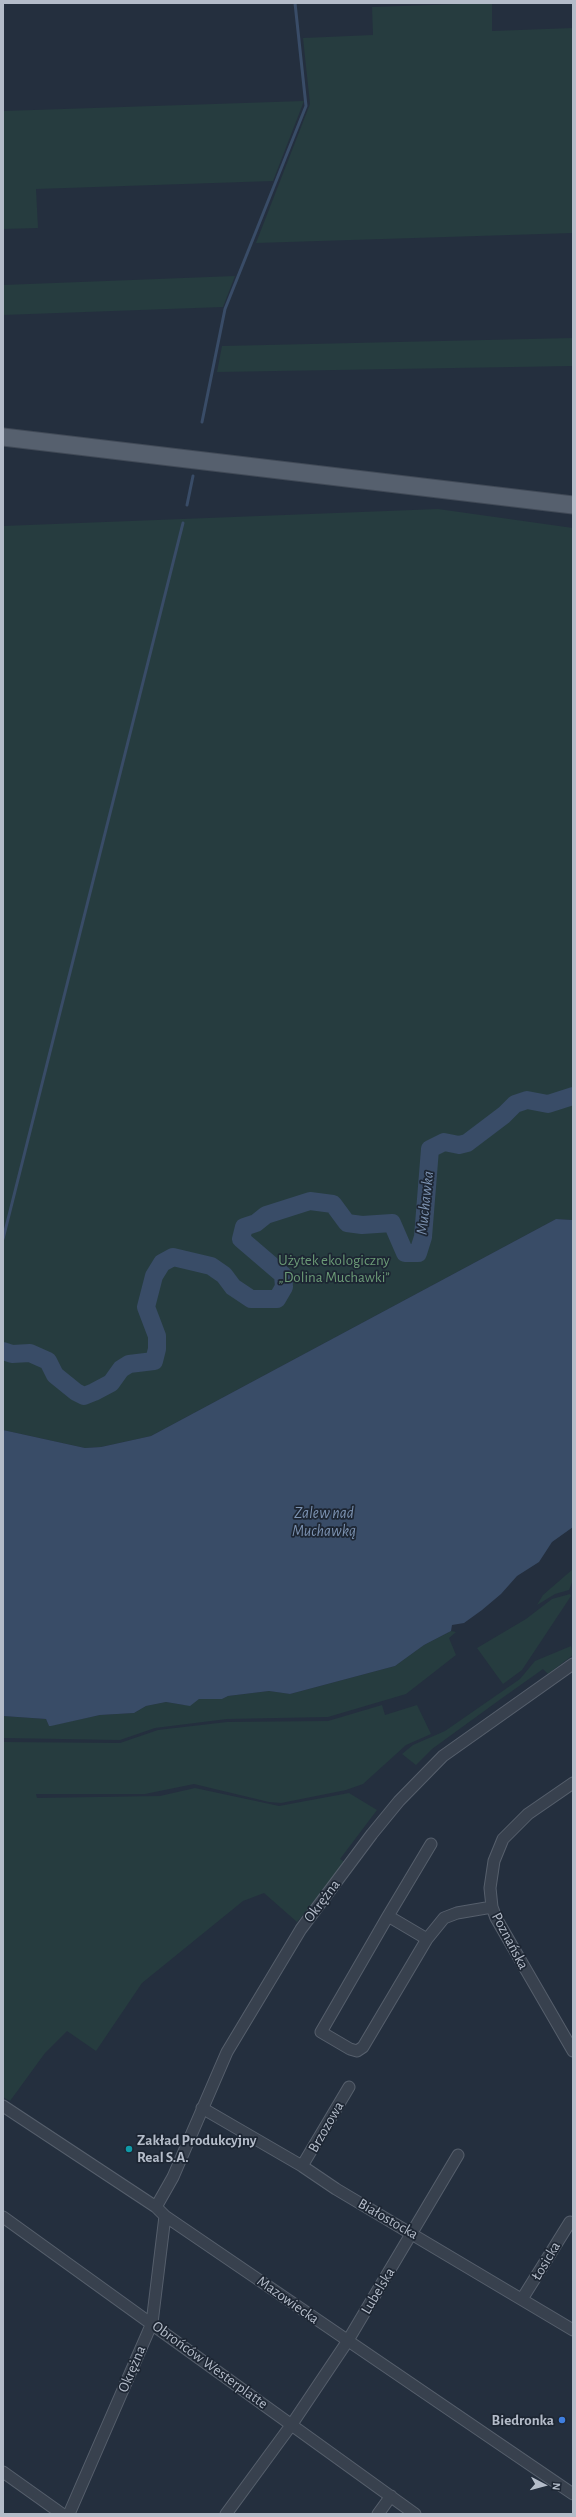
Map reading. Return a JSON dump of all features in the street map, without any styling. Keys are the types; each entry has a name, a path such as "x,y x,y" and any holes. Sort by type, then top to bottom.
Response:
{"main road":[{"path":"3,437 573,505"}],"street":[{"name":"Okrężna","path":"156,2207 173,2176 227,2052 301,1929 398,1801 442,1756 573,1664"},
{"name":"Poznańska","path":"573,1783 528,1814 503,1839 491,1873 492,1907 573,2051"},
{"path":"431,1844 321,2032 350,2049 357,2051 363,2047 427,1939 444,1918 458,1913 492,1907"},
{"path":"388,1916 427,1939"},
{"name":"Brzozowa","path":"302,2166 349,2088"},
{"name":"Mazowiecka","path":"3,2106 156,2207 165,2216 347,2342 573,2494"},
{"name":"Białostocka","path":"202,2108 302,2166 336,2189 413,2233 573,2330"},
{"name":"Lubelska","path":"226,2514 292,2424 347,2342 458,2155"},
{"name":"Okrężna","path":"69,2514 152,2323 165,2216"},
{"name":"Obrońców Westerplatte","path":"3,2217 415,2514"},
{"name":"Łosicka","path":"522,2299 570,2222"},
{"path":"3,2472 62,2514"},
{"path":"378,2514 391,2496"}],"green space":[{"path":"492,3 492,31 573,28 573,233 256,243 310,104 303,38 373,35 372,7"},
{"path":"304,101 273,181 36,189 38,228 3,229 3,111"},
{"path":"235,276 223,307 3,315 3,285"},
{"path":"573,338 573,366 217,372 222,346"},
{"name":"Użytek ekologiczny „Dolina Muchawki”","path":"438,509 573,528 573,1220 556,1219 151,1436 101,1447 85,1448 3,1430 3,526"},
{"path":"573,1569 573,1580 569,1590 555,1594 537,1605 543,1595"},
{"path":"570,1594 571,1596 522,1670 503,1684 477,1648 526,1619 552,1599"},
{"path":"451,1631 456,1632 449,1638 456,1655 406,1694 328,1717 227,1719 155,1728 120,1740 3,1738 3,1716 46,1719 49,1726 100,1715 134,1713 146,1706 166,1702 184,1705 199,1699 222,1699 228,1696 269,1691 290,1694 395,1666 424,1645"},
{"path":"571,1646 573,1655 548,1674 543,1669 432,1749 416,1765 402,1754 413,1745 445,1731 520,1679 535,1661"},
{"path":"382,1705 385,1715 417,1705 431,1734 406,1745 363,1784 346,1790 281,1803 269,1802 194,1784 145,1794 36,1794 37,1798 160,1796 195,1788 279,1806 349,1793 377,1810 340,1859 345,1862 342,1868 297,1922 264,1893 243,1901 142,1983 96,2051 67,2031 45,2053 10,2101 3,2097 3,1742 120,1743 158,1730 227,1722 328,1721"}],"water":[{"name":"Zalew nad Muchawką","path":"556,1219 573,1220 573,1527 552,1542 539,1562 517,1576 501,1594 464,1623 452,1625 451,1631 424,1645 395,1666 290,1694 269,1691 228,1696 222,1699 199,1699 190,1706 166,1702 146,1706 134,1713 100,1715 51,1726 49,1726 46,1719 3,1716 3,1430 85,1448 101,1447 151,1436"}],"waterway":[{"path":"202,422 225,309 306,106 295,3"},
{"path":"187,505 193,476"},
{"path":"3,1239 183,523"},
{"name":"Muchawka","path":"3,1351 12,1354 30,1353 48,1361 55,1375 76,1392 84,1396 94,1392 111,1383 121,1369 129,1364 154,1361 157,1349 157,1336 146,1307 154,1276 162,1263 173,1257 211,1266 224,1275 233,1287 251,1299 277,1299 284,1287 283,1275 241,1239 244,1227 256,1223 266,1215 310,1201 333,1204 347,1223 362,1225 392,1223 405,1253 418,1253 423,1237 430,1149 444,1142 459,1145 467,1143 504,1115 515,1104 527,1100 548,1104 573,1096"}],"place":[{"name":"Zakład Produkcyjny Real S.A.","path":"129,2149"},
{"name":"Biedronka","path":"562,2420"}]}
